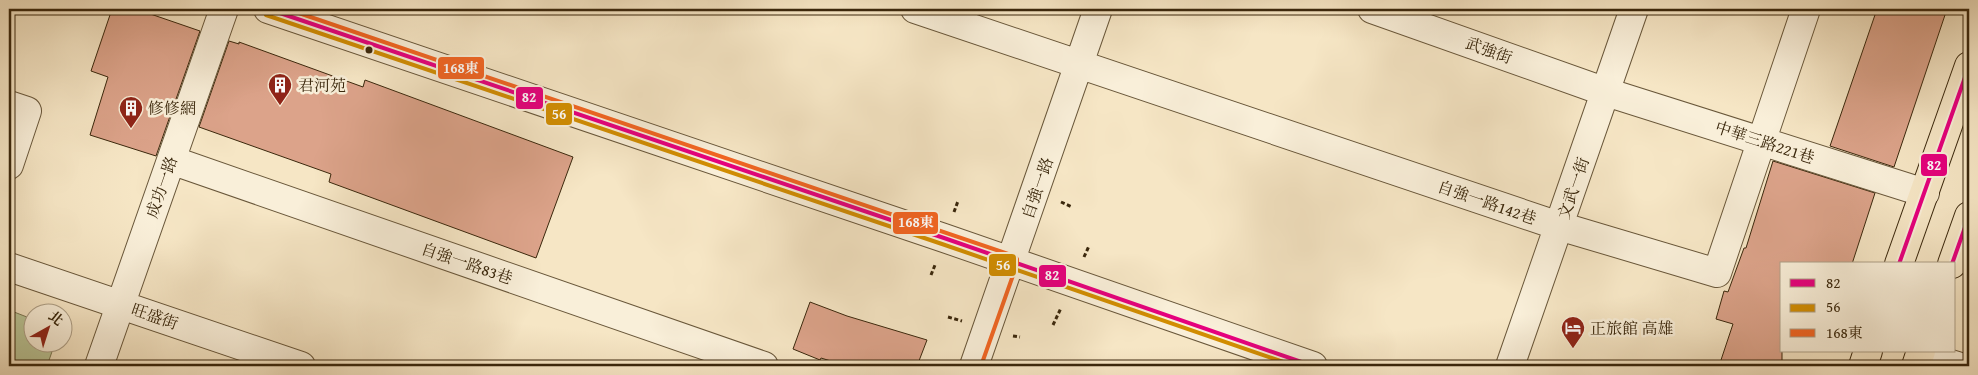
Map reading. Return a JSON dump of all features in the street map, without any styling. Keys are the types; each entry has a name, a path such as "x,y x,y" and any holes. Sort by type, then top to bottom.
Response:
{"main road":[{"path":"1901,262 1969,66"},
{"path":"1953,262 1969,216"},
{"path":"1863,366 1868,352"}],"street":[{"name":"成功一路","path":"100,366 224,9"},
{"path":"268,9 1313,366"},
{"name":"自強一路142巷","path":"915,9 1559,226 1716,273 1806,9"},
{"name":"自強一路","path":"974,366 1098,9"},
{"name":"武強街","path":"1372,9 1606,92"},
{"name":"文武一街","path":"1510,366 1634,9"},
{"name":"中華三路221巷","path":"1606,92 1925,192"},
{"path":"9,105 27,111 9,165"},
{"name":"自強一路83巷","path":"170,160 764,366"},
{"name":"旺盛街","path":"9,267 301,366"},
{"path":"1919,357 1958,366"}],"green space":[{"path":"9,310 22,315 22,352 52,352 47,366 9,366"}],"building":[{"path":"112,9 136,9 200,31 156,156 90,135 108,77 91,71"},
{"path":"1877,9 1947,9 1894,167 1830,146"},
{"path":"229,41 239,44 239,42 363,87 365,80 573,157 536,258 329,182 331,174 199,127"},
{"path":"1773,161 1875,193 1853,262 1780,262 1780,352 1782,352 1782,366 1719,366 1733,324 1716,319 1724,291 1728,292 1744,248 1746,248"},
{"path":"810,302 847,316 927,340 917,366 847,366 821,358 820,360 793,349"}],"transit line":[{"name":"82","path":"268,9 944,238 1313,366"},
{"name":"168東","path":"287,9 1014,256 1017,259 1017,264 981,366"},
{"name":"56","path":"266,15 942,244 1295,366"},
{"name":"82","path":"1900,262 1969,66"},
{"name":"82","path":"1953,262 1969,216"}],"place":[{"name":"君河苑","path":"280,106"},
{"name":"修修網","path":"131,129"},
{"name":"正旅館 高雄","path":"1573,349"}]}
